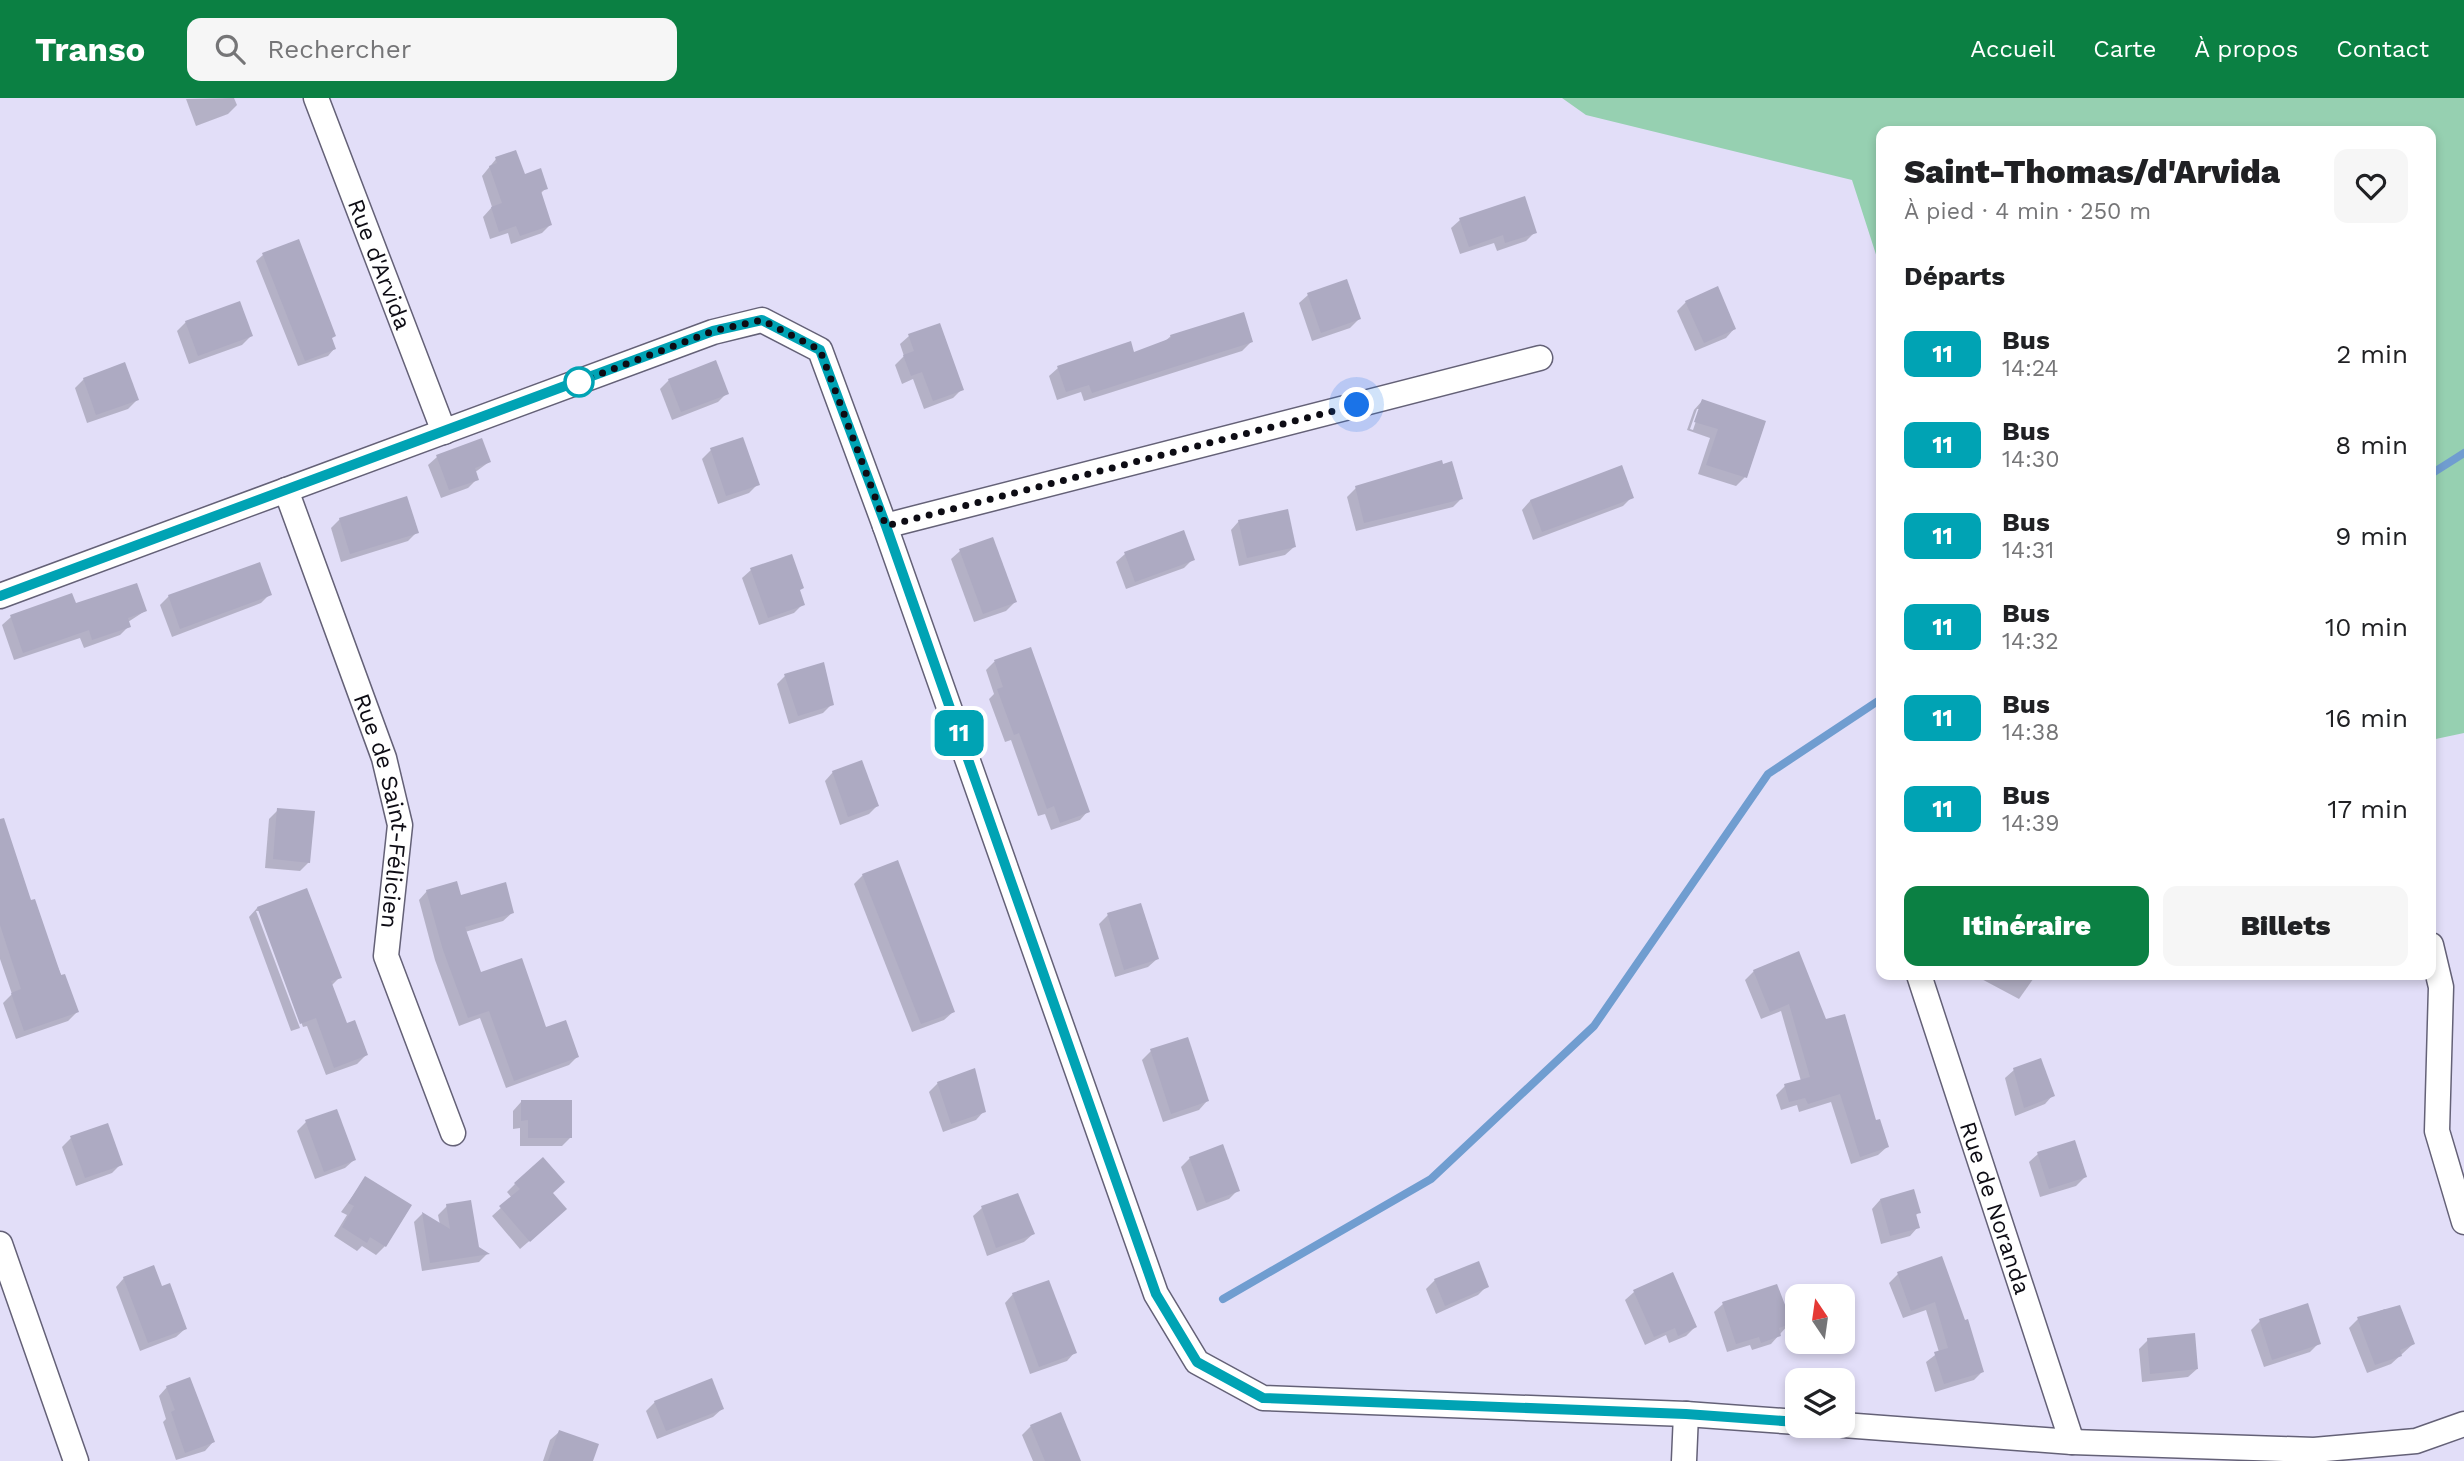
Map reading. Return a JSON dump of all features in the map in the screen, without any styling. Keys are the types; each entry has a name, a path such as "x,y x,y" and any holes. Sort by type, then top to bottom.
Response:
{"street":[{"name":"Rue d'Arvida","path":"316,98 444,432"},
{"path":"0,596 713,331 762,320 820,350 886,526 1156,1294 1197,1362 1263,1398 1686,1414 1785,1421"},
{"path":"886,526 1540,358"},
{"name":"Rue de Saint-Félicien","path":"286,490 384,758 400,825 386,956 453,1133"},
{"path":"2436,966 2441,987 2437,1131 2464,1222"},
{"name":"Rue de Noranda","path":"1921,980 2073,1442"},
{"path":"0,1244 76,1461"},
{"path":"1684,1461 1686,1414"},
{"path":"1855,1426 2073,1442 2314,1450 2416,1441 2464,1424"}],"green space":[{"path":"1562,98 2464,98 2464,733 2436,739 2436,126 1876,126 1876,254 1852,180 1586,115"}],"building":[{"path":"516,150 525,174 541,168 548,189 541,191 552,225 520,236 516,226 499,232 491,207 502,203 489,166 497,163 495,157"},
{"path":"1525,196 1537,233 1505,243 1503,235 1469,247 1459,218"},
{"path":"299,239 336,336 332,338 336,349 305,361 262,253"},
{"path":"1347,279 1361,319 1321,333 1307,293"},
{"path":"1718,286 1736,329 1704,343 1685,301"},
{"path":"240,301 253,336 198,356 185,321"},
{"path":"1244,312 1253,342 1092,393 1089,385 1066,392 1057,366 1131,341 1134,352 1171,338 1170,335"},
{"path":"940,323 964,390 933,401 922,372 911,376 903,355 914,351 908,334"},
{"path":"716,360 729,394 681,412 668,379"},
{"path":"125,362 139,400 96,415 83,378"},
{"path":"1702,399 1766,421 1747,478 1706,465 1718,429 1694,422"},
{"path":"743,437 760,485 726,496 710,448"},
{"path":"482,438 491,462 475,468 479,480 449,490 436,455"},
{"path":"1442,460 1443,464 1452,461 1463,499 1364,523 1355,486"},
{"path":"1622,465 1634,498 1542,532 1530,500"},
{"path":"407,496 419,533 350,554 339,518"},
{"path":"1288,509 1296,547 1247,558 1238,520"},
{"path":"1184,530 1195,560 1135,582 1124,552"},
{"path":"993,537 1017,602 983,614 959,549"},
{"path":"792,554 804,588 800,590 805,605 768,618 750,568"},
{"path":"260,562 272,595 180,629 168,595"},
{"path":"137,583 147,611 128,618 131,627 92,640 89,630 23,653 10,615 72,593 76,603"},
{"path":"1031,647 1090,812 1060,823 1054,806 1047,809 1019,733 1014,735 997,689 1003,687 994,660"},
{"path":"824,662 834,705 798,716 784,674"},
{"path":"862,760 879,806 848,817 832,771"},
{"path":"277,808 315,811 310,863 273,859"},
{"path":"4,818 31,900 35,899 61,975 65,974 79,1012 24,1031 11,993 21,989 0,925 0,819"},
{"path":"898,860 955,1012 921,1024 862,874"},
{"path":"457,881 461,895 506,882 514,913 465,927 481,972 522,958 546,1027 566,1020 579,1057 514,1081 489,1011 468,1018 443,950 426,890"},
{"path":"307,888 342,978 331,981 347,1023 355,1020 368,1055 334,1068 316,1018 300,1024 257,907"},
{"path":"1141,903 1159,959 1124,970 1107,913"},
{"path":"1799,951 1826,1019 1845,1014 1876,1120 1880,1119 1889,1147 1860,1157 1840,1094 1808,1104 1805,1098 1789,1102 1784,1084 1810,1077 1789,1004 1770,1012 1753,970"},
{"path":"1188,1037 1209,1101 1171,1114 1150,1049"},
{"path":"2041,1058 2055,1096 2024,1108 2013,1068"},
{"path":"975,1068 986,1112 951,1124 937,1082"},
{"path":"521,1100 572,1100 572,1138 528,1138 528,1120 521,1121"},
{"path":"337,1109 356,1160 324,1172 305,1120"},
{"path":"108,1123 123,1165 85,1178 70,1136"},
{"path":"2075,1140 2087,1177 2049,1189 2037,1152"},
{"path":"1223,1144 1240,1191 1206,1203 1189,1157"},
{"path":"543,1157 565,1182 553,1193 567,1209 530,1242 499,1206 520,1189 514,1183"},
{"path":"365,1176 412,1205 386,1247 370,1237 367,1243 342,1227 354,1206 348,1203"},
{"path":"1914,1189 1921,1213 1916,1214 1920,1228 1890,1236 1880,1199"},
{"path":"1018,1193 1035,1234 996,1248 981,1206"},
{"path":"471,1200 479,1247 490,1254 430,1263 422,1212 450,1229 446,1204"},
{"path":"1942,1256 1965,1320 1968,1319 1984,1372 1944,1384 1934,1352 1948,1348 1935,1302 1911,1311 1897,1272"},
{"path":"1479,1261 1489,1287 1445,1306 1434,1279"},
{"path":"154,1265 162,1286 170,1283 187,1329 148,1343 123,1277"},
{"path":"1673,1272 1697,1327 1678,1336 1675,1328 1654,1337 1633,1290"},
{"path":"1049,1280 1077,1353 1039,1367 1012,1293"},
{"path":"1777,1284 1785,1305 1785,1326 1779,1328 1781,1336 1761,1343 1759,1337 1736,1344 1722,1302"},
{"path":"2308,1303 2321,1344 2272,1360 2259,1319"},
{"path":"2400,1305 2415,1344 2400,1350 2402,1356 2375,1365 2357,1317"},
{"path":"2195,1333 2198,1369 2150,1374 2147,1338"},
{"path":"190,1377 215,1442 185,1453 171,1412 175,1410 166,1386"},
{"path":"712,1378 724,1409 666,1431 654,1401"},
{"path":"1061,1412 1081,1461 1045,1461 1030,1425"},
{"path":"559,1430 599,1444 593,1461 548,1461"}],"waterway":[{"path":"2436,471 2464,453"},
{"path":"1223,1299 1431,1179 1594,1026 1768,774 1876,702"}],"bus line":[{"name":"11","path":"0,596 713,331 762,320 820,350 886,526 1156,1294 1197,1362 1263,1398 1686,1414 1785,1421"}],"route":[{"path":"579,382 713,331 762,320 820,350 886,526 1357,405"}]}
